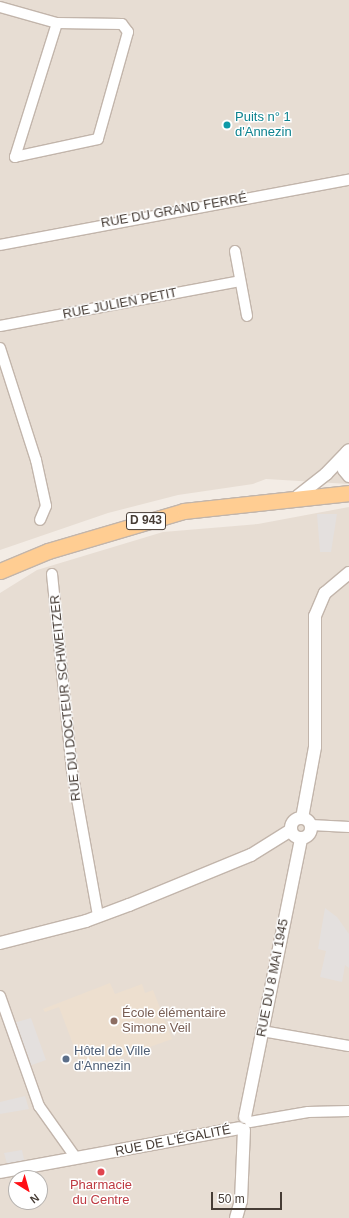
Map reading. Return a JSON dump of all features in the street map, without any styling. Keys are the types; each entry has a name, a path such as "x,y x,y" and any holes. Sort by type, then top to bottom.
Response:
{"main road":[{"name":"D 943","path":"0,572 48,551 184,511 298,496 349,492"}],"street":[{"path":"0,7 58,23 122,24 128,32 98,139 15,157 58,23"},
{"name":"RUE DU GRAND FERRÉ","path":"0,244 349,180"},
{"path":"235,251 247,316"},
{"name":"RUE JULIEN PETIT","path":"0,326 240,281"},
{"path":"0,348 36,460 46,506 40,520"},
{"path":"348,451 344,470 349,476"},
{"path":"298,496 322,478 348,451"},
{"path":"291,830 301,839 310,834 306,822 315,747 315,616 325,593 349,573"},
{"name":"RUE DU DOCTEUR SCHWEITZER","path":"52,574 72,771 98,916"},
{"path":"0,943 98,916 251,856 291,830 293,823 306,822 349,826"},
{"name":"RUE DU 8 MAI 1945","path":"236,1218 241,1201 244,1124 301,839"},
{"path":"0,996 39,1106 76,1158"},
{"path":"262,1031 349,1046"},
{"path":"244,1124 308,1112 349,1111"},
{"name":"RUE DE L'ÉGALITÉ","path":"0,1172 108,1153 244,1124"}],"shaded area":[{"path":"0,0 349,0 349,484 266,479 253,484 178,495 108,513 0,550"},
{"path":"349,507 349,1218 0,1218 0,593 37,570 163,532 258,524"},
{"path":"317,514 337,514 331,552 320,552"},
{"path":"325,908 337,917 349,934 349,968 345,965 342,982 320,977 326,951 318,949"},
{"name":"École élémentaire Simone Veil","path":"110,983 115,994 142,984 145,993 153,990 172,1039 83,1071 59,1007 45,1012 43,1009"},
{"path":"31,1018 46,1060 29,1066 13,1023"},
{"path":"25,1096 29,1109 0,1114 0,1102"},
{"path":"22,1150 26,1169 9,1170 4,1153"}],"place":[{"name":"Puits n° 1 d'Annezin","path":"227,125"},
{"name":"École élémentaire Simone Veil","path":"114,1021"},
{"name":"Hôtel de Ville d'Annezin","path":"66,1059"},
{"name":"Pharmacie du Centre","path":"101,1172"}]}
